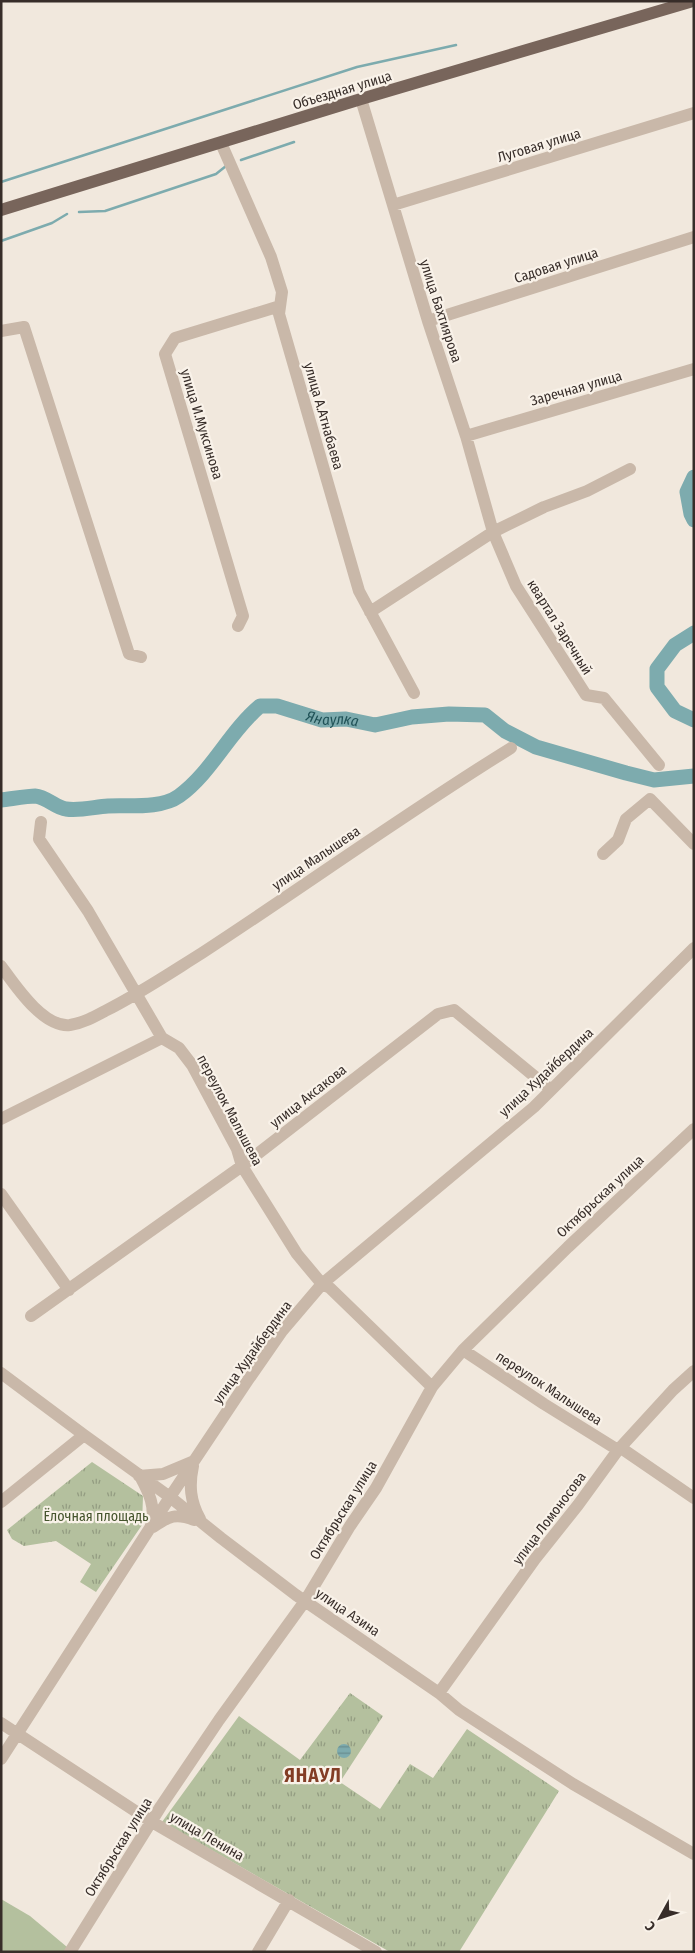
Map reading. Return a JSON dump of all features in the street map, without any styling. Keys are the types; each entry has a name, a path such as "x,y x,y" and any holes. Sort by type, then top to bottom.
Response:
{"main road":[{"name":"Объездная улица","path":"1,210 361,99 693,1"}],"street":[{"name":"улица Бахтиярова","path":"361,99 428,321 466,436 493,532"},
{"name":"Луговая улица","path":"393,205 694,113"},
{"name":"улица А.Атнабаева","path":"222,143 271,257 282,292 279,314 359,591 414,693"},
{"name":"Садовая улица","path":"428,321 694,237"},
{"name":"улица И.Муксинова","path":"238,626 243,616 165,354 175,338 280,306"},
{"path":"1,331 24,327 129,654 141,657"},
{"name":"Заречная улица","path":"466,436 694,369"},
{"path":"370,612 493,532 544,507 587,491 630,469"},
{"name":"квартал Заречный","path":"493,532 516,586 586,695 604,698 659,765"},
{"name":"улица Малышева","path":"1,966 17,989 52,1022 69,1025 87,1020 138,995 264,912 435,795 511,748"},
{"path":"603,854 618,840 626,819 650,799 694,844"},
{"name":"переулок Малышева","path":"41,822 39,839 88,911 162,1038 179,1048 192,1065 237,1149 242,1166 297,1254 322,1284 330,1288 432,1387"},
{"name":"улица Худайбердина","path":"1,1759 194,1461 282,1331 322,1284 527,1114 694,948"},
{"name":"улица Аксакова","path":"31,1316 242,1166 438,1014 454,1010 551,1090"},
{"path":"1,1119 162,1038"},
{"name":"Октябрьская улица","path":"70,1952 219,1720 305,1601 350,1526 376,1488 432,1387 463,1350 568,1247 694,1129"},
{"path":"1,1194 69,1290"},
{"name":"переулок Малышева","path":"463,1350 544,1404 619,1449 694,1498"},
{"name":"улица Ломоносова","path":"439,1693 535,1559 619,1449 673,1390 694,1371"},
{"name":"улица Азина","path":"1,1373 170,1497 220,1538 305,1601 439,1693 459,1710 567,1780 694,1854"},
{"path":"1,1502 84,1435"},
{"path":"149,1530 153,1516 151,1501 140,1476 163,1474 194,1461"},
{"path":"194,1461 191,1477 191,1495 203,1523"},
{"path":"149,1530 161,1521 182,1515 203,1523"},
{"name":"улица Ленина","path":"1,1723 152,1822 376,1952"},
{"path":"258,1952 289,1900"}],"green space":[{"name":"Ёлочная площадь","path":"92,1462 143,1496 142,1525 96,1592 80,1582 91,1564 56,1541 24,1546 12,1539 7,1530"},
{"path":"350,1693 383,1716 340,1782 380,1809 410,1764 433,1778 467,1729 559,1791 459,1952 390,1952 162,1822 239,1716 300,1760"},
{"path":"1,1899 30,1916 67,1947 64,1952 1,1952"}],"water":[{"path":"341,1744 347,1744 351,1751 347,1758 341,1758 337,1754 337,1748"}],"waterway":[{"path":"1,182 357,67 456,45"},
{"path":"241,160 294,142"},
{"path":"79,212 105,211 216,174 226,166"},
{"path":"1,241 52,223 67,214"},
{"name":"Янаулка","path":"694,477 687,492 694,520"},
{"name":"Янаулка","path":"694,633 675,645 657,669 657,687 675,711 694,720"},
{"name":"Янаулка","path":"1,800 35,796 44,798 62,808 76,810 108,806 154,805 172,800 191,786 249,716 260,706 277,706 322,720 346,719 375,725 412,717 449,714 485,715 505,731 536,747 654,780 694,776"}],"district":[{"name":"ЯНАУЛ","path":"313,1775"}]}
